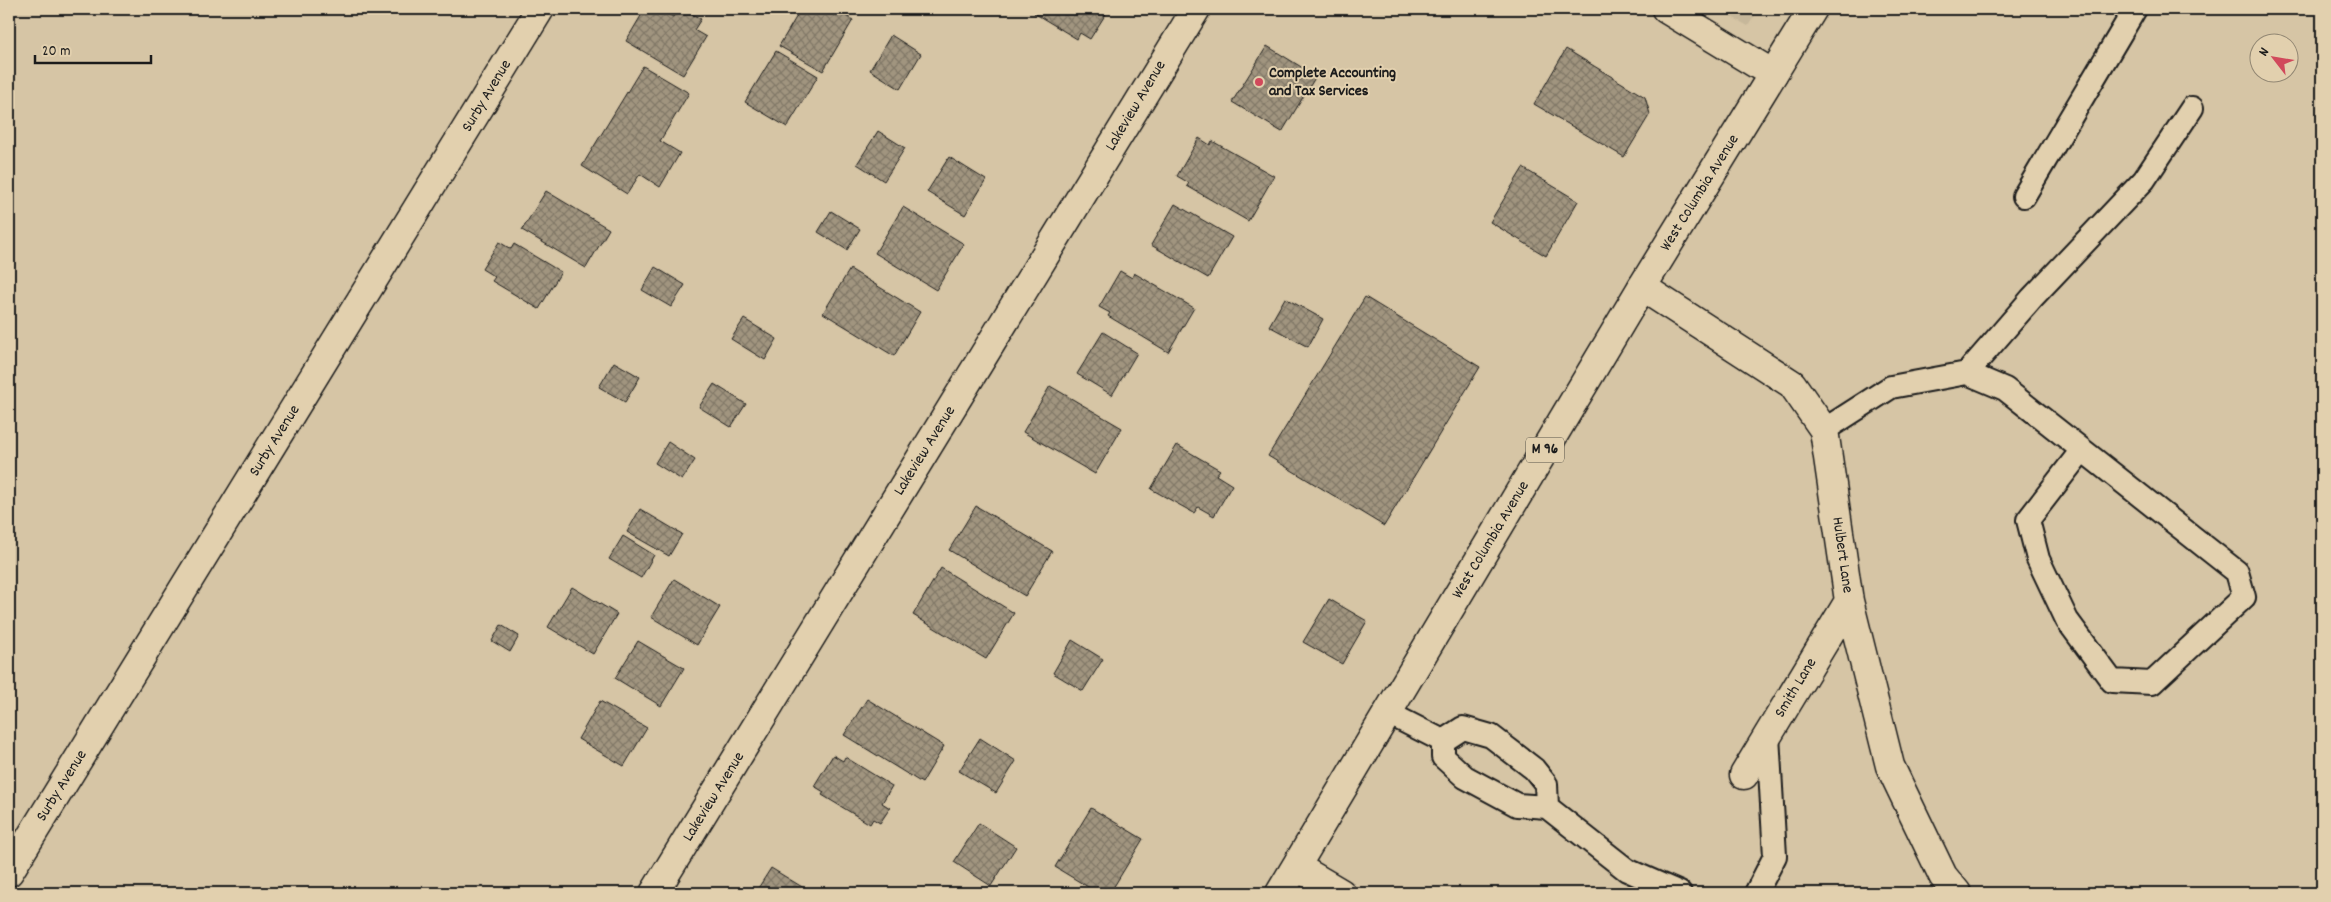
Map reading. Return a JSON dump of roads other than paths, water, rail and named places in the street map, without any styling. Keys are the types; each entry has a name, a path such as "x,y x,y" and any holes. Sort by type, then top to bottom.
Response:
{"street":[{"name":"Surby Avenue","path":"9,872 540,9"},
{"name":"Lakeview Avenue","path":"654,893 1196,9"},
{"path":"1666,9 1773,74"},
{"name":"West Columbia Avenue","path":"1280,893 1642,287 1814,9"},
{"name":"Hulbert Lane","path":"1642,287 1792,384 1824,430 1849,601 1890,766 1943,876 1957,893"},
{"name":"Smith Lane","path":"1744,775 1849,601"},
{"path":"1297,866 1341,893"}],"lane":[{"path":"2024,196 2135,9"},
{"path":"1967,373 2032,298 2144,180 2192,108"},
{"path":"1824,430 1890,387 1967,373 2005,389 2237,572 2244,597 2152,683 2112,681 2067,620 2038,559 2028,520 2082,450"},
{"path":"1388,713 1443,741"},
{"path":"1443,741 1463,728 1491,736 1534,769 1546,784 1548,806"},
{"path":"1756,893 1775,856 1768,736"},
{"path":"1443,741 1443,757 1466,777 1517,805 1548,806 1627,870 1680,893"}],"place":[{"name":"Complete Accounting and Tax Services","path":"1259,82"}]}
